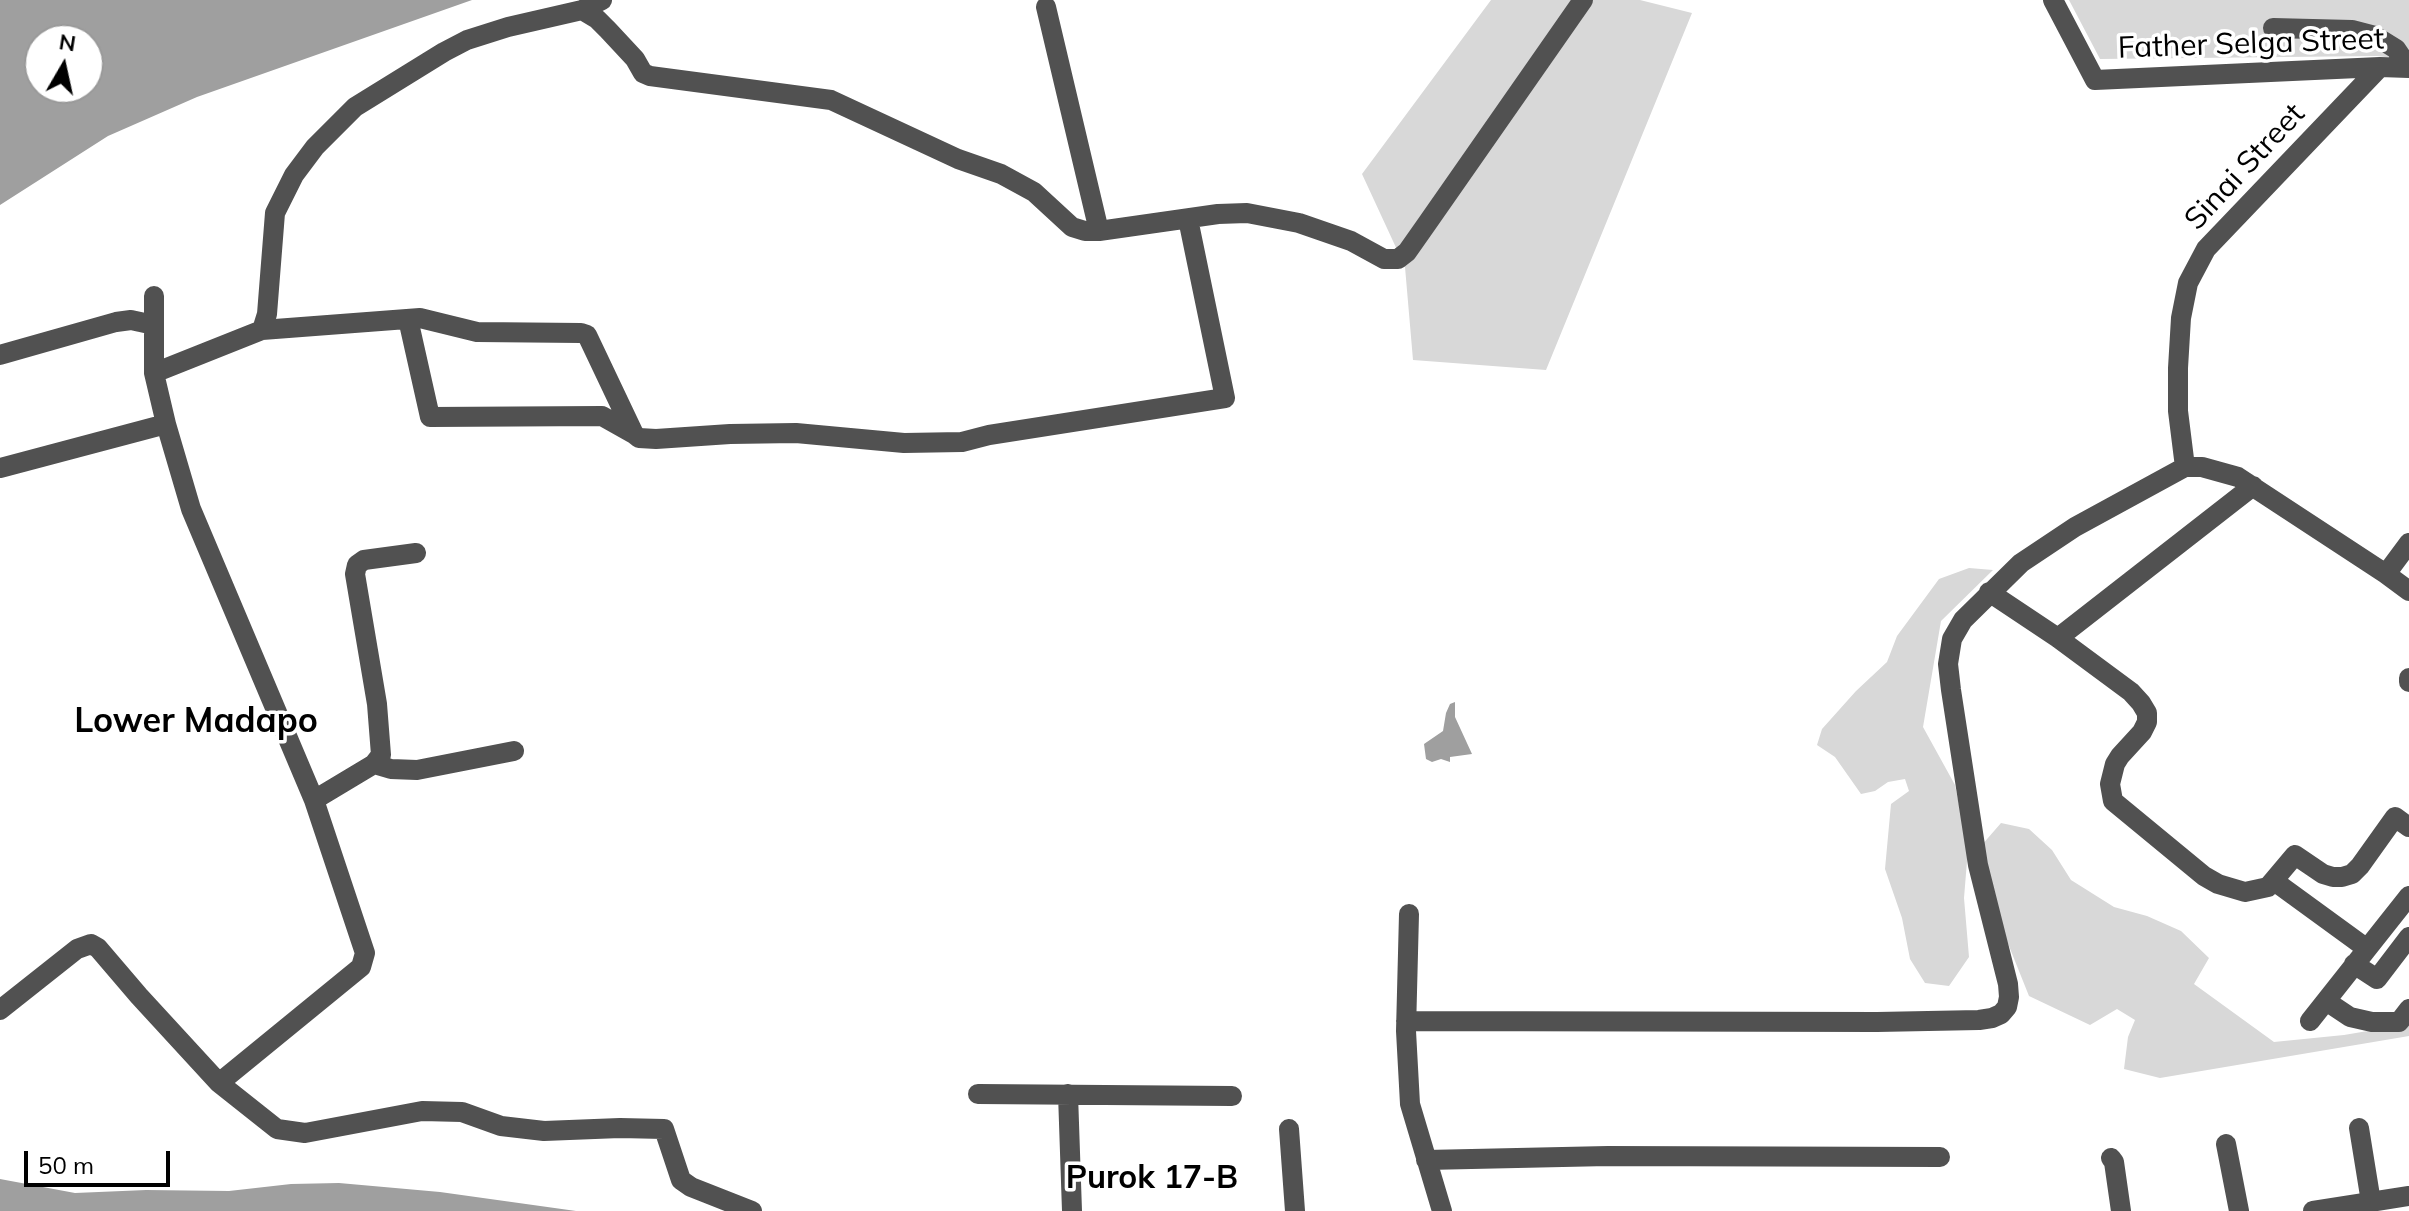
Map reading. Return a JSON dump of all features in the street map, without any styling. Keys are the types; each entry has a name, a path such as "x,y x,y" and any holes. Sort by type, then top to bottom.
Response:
{"street":[{"path":"262,330 267,314 275,213 294,175 327,134 355,107 467,40 582,10 602,0"},
{"path":"582,10 608,30 635,59 643,73 831,100 958,159 1001,174 1034,192 1072,227 1085,231 1247,213 1299,223 1351,241 1384,259 1398,259 1407,252 1583,0"},
{"name":"Father Selga Street","path":"2053,0 2095,80 2409,68"},
{"path":"1046,7 1099,231"},
{"path":"2273,28 2352,30 2375,36 2396,49 2409,68"},
{"name":"Sinai Street","path":"2185,467 2178,411 2178,368 2181,318 2188,283 2206,249 2380,67"},
{"path":"408,319 430,417 602,416 639,438 656,439 796,433 904,443 962,442 989,435 1225,398 1188,219"},
{"path":"154,296 154,373 191,509 314,800 365,953 361,967 219,1083"},
{"path":"154,373 262,330 420,318 477,332 587,335 634,434"},
{"path":"0,355 116,322 131,320 154,325"},
{"path":"0,468 166,424"},
{"path":"1406,1021 1877,1022 1992,1018 2007,1007 2008,984 1978,865 1948,664 1952,639 1963,620 1989,592 2021,563 2075,527 2185,467 2220,471 2238,477 2409,591"},
{"path":"2058,638 2253,486"},
{"path":"2386,574 2409,543"},
{"path":"314,800 374,764 381,755 377,704 355,574 357,565 364,560 416,553"},
{"path":"1989,592 2131,692 2147,713 2147,722 2115,764 2110,784 2113,801 2204,876 2218,884 2245,892 2268,887 2295,855 2323,874 2333,877 2352,874 2402,822"},
{"path":"374,764 391,769 417,770 514,751"},
{"path":"2274,881 2360,956 2377,979 2409,937"},
{"path":"2310,1021 2409,896"},
{"path":"1409,914 1406,1021 1410,1104 1442,1211"},
{"path":"0,1010 77,949 91,944 98,948 219,1083 277,1129 305,1133 422,1111 462,1112 501,1126 544,1131 664,1129 681,1180 691,1187 752,1211"},
{"path":"2326,1001 2350,1017 2372,1022 2399,1022 2409,1009"},
{"path":"978,1094 1232,1096"},
{"path":"1068,1094 1072,1211"},
{"path":"2359,1128 2371,1202"},
{"path":"1289,1129 1295,1211"},
{"path":"2226,1144 2239,1211"},
{"path":"1426,1160 1608,1156 1940,1157"},
{"path":"2111,1158 2121,1211"},
{"path":"2323,1210 2409,1196"}],"shaded area":[{"path":"0,0 472,0 197,97 108,136 0,205"},
{"path":"1491,0 1640,0 1692,13 1546,370 1413,360 1405,267 1362,174"},
{"path":"2069,0 2409,0 2409,60 2377,56 2100,59"},
{"path":"1969,568 1993,570 1941,621 1923,727 1955,785 1968,849 1964,898 1969,957 1949,986 1925,983 1910,959 1902,918 1885,869 1891,804 1909,791 1905,779 1888,782 1875,791 1861,794 1835,757 1817,745 1822,729 1887,662 1897,636 1939,579"},
{"path":"1455,702 1455,717 1472,754 1450,757 1450,762 1441,759 1432,762 1426,759 1424,744 1443,731 1446,713 1450,704"},
{"path":"2001,823 2029,829 2052,850 2071,880 2114,907 2147,916 2181,931 2209,958 2194,984 2274,1042 2409,1024 2409,1036 2160,1078 2124,1069 2128,1037 2135,1020 2117,1009 2090,1025 2029,996 2007,941 1981,846"},
{"path":"0,1179 75,1193 229,1191 291,1184 339,1183 440,1192 576,1211 0,1211"}],"district":[{"name":"Lower Madapo","path":"196,722"},
{"name":"Purok 17-B","path":"1152,1178"}]}
